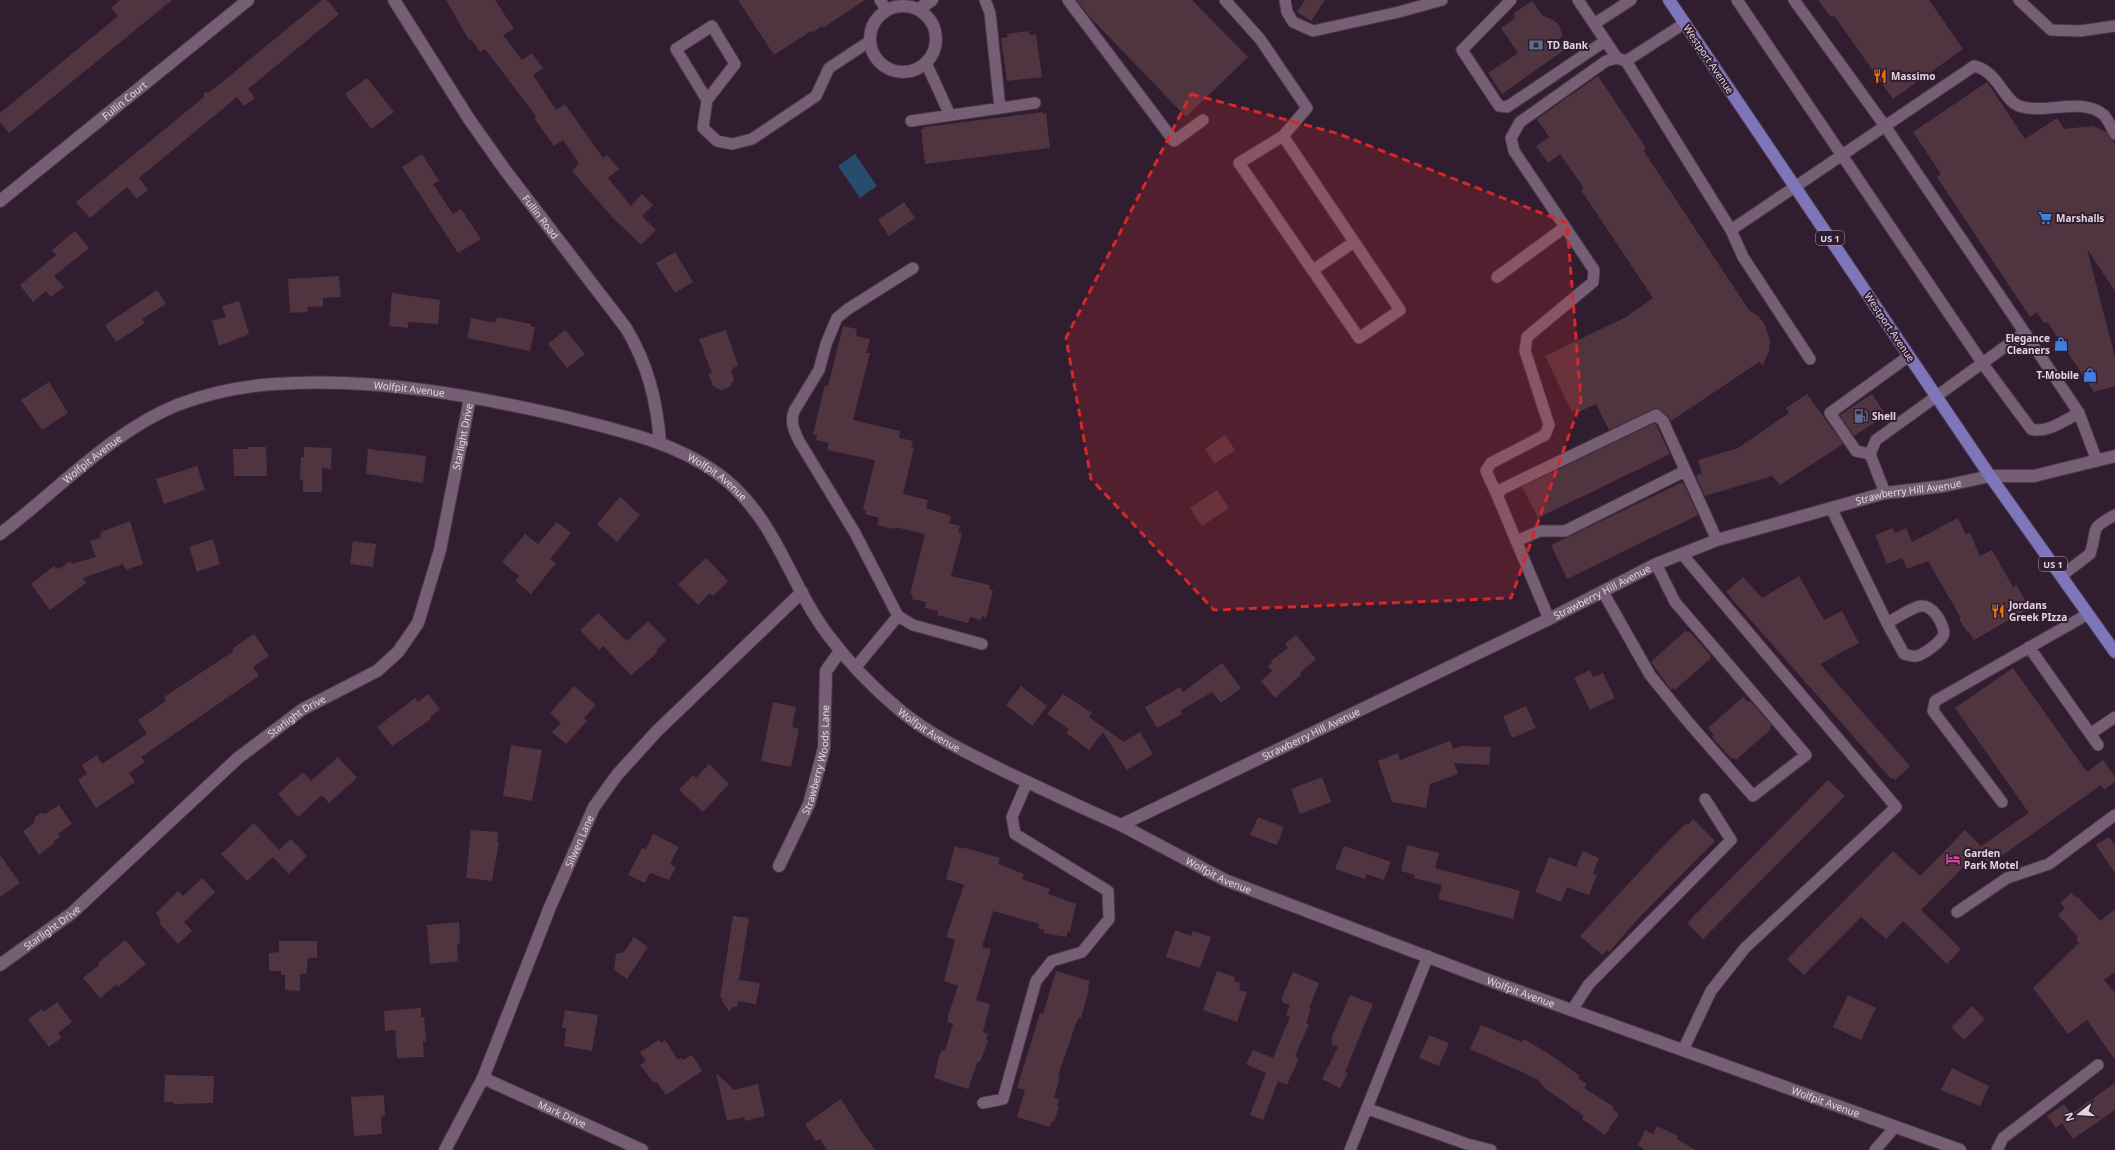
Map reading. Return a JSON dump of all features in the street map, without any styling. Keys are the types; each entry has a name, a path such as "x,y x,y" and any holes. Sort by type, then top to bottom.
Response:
{"main road":[{"name":"Westport Avenue","path":"1669,0 1990,476 2115,652"}],"street":[{"name":"Fullin Court","path":"0,201 248,0"},
{"name":"Fullin Road","path":"394,0 469,119 505,170 626,328 642,357 652,387 658,414 660,444"},
{"path":"919,9 932,0"},
{"path":"883,5 903,5 919,9 929,17 935,28 937,40 935,46 926,63 917,69 907,72 896,72 886,68 878,61 872,52 870,41 871,29 883,5"},
{"name":"Wolfpit Avenue","path":"0,534 132,429 168,409 209,395 254,385 320,383 380,385 470,398 591,423 660,444 708,467 742,494 773,536 811,611 840,651 855,668 902,712 928,730 966,752 1120,826 1225,880 1572,1010 1960,1150"},
{"name":"Starlight Drive","path":"0,965 72,913 238,758 303,708 377,671 398,652 418,623 440,550 470,398"},
{"name":"Strawberry Hill Avenue","path":"1120,826 1549,619 1656,564 1717,540 1885,492 1944,486 1990,476 2034,476 2115,456"},
{"name":"Silwen Lane","path":"445,1150 483,1078 550,907 594,807 617,775 657,730 802,592"},
{"name":"Strawberry Woods Lane","path":"779,866 809,804 824,748 826,671 840,651"},
{"name":"Mark Drive","path":"483,1078 642,1150"}],"lane":[{"path":"985,0 990,13 1000,108"},
{"path":"1068,0 1174,141 1203,120"},
{"path":"1225,0 1260,39 1307,108 1283,136 1239,163 1359,338 1400,310 1283,136"},
{"path":"1285,0 1288,12 1293,22 1313,31 1399,12 1442,0"},
{"path":"1511,0 1462,50 1499,106 1507,107 1605,40"},
{"path":"1578,0 1605,40 1621,60 1731,230 1742,257 1810,358"},
{"path":"1594,24 1631,0"},
{"path":"1738,0 1843,154 1982,364 2031,429 2037,431 2044,430 2079,412"},
{"path":"1794,0 1885,126 2079,412 2097,461"},
{"path":"2019,0 2051,30 2080,31 2115,26"},
{"path":"1549,619 1486,471 1491,463 1545,435 1549,425 1525,351 1527,337 1593,282 1594,270 1514,151 1511,138 1520,122 1606,61 1621,60 1685,24"},
{"path":"707,100 676,49 712,26 735,64 707,100 703,128 717,141 732,144 752,139 816,96 829,68 870,41"},
{"path":"926,63 950,115"},
{"path":"1731,230 1974,66 1985,69 2017,106 2029,109 2092,107 2105,116 2115,134"},
{"path":"911,121 1035,103"},
{"path":"1497,277 1565,228"},
{"path":"1313,270 1354,242"},
{"path":"913,268 848,309 837,318 826,344 819,370 794,411 792,427 799,441 852,527 898,616 913,625 982,644"},
{"path":"1885,492 1870,454 1876,440 2024,333"},
{"path":"1870,454 1856,451 1830,412 1909,356"},
{"path":"1497,495 1502,489 1656,415 1663,421 1717,540"},
{"path":"1516,541 1540,531 1565,531 1685,471"},
{"path":"1831,508 1887,623 1904,654 1916,656 1936,644 1942,638 1944,632 1934,611 1928,607 1920,606 1887,623"},
{"path":"2061,576 2090,554 2093,534 2098,524 2115,515"},
{"path":"1682,554 1896,807 1745,948 1711,992 1683,1050"},
{"path":"1603,592 1650,675 1688,723 1753,796 1806,755 1675,602 1656,564"},
{"path":"2002,802 1933,711 1935,701 2088,614"},
{"path":"855,668 898,616"},
{"path":"2029,647 2098,745"},
{"path":"2090,734 2115,717"},
{"path":"983,1103 1003,1098 1036,981 1052,961 1082,952 1109,919 1108,891 1015,834 1012,817 1027,782"},
{"path":"1572,1010 1589,984 1731,840 1705,799"},
{"path":"1957,912 2006,878 2049,864 2115,815"},
{"path":"1350,1150 1368,1109 1428,956"},
{"path":"1997,1150 2003,1138 2098,1065"},
{"path":"1368,1109 1467,1144 1491,1150"},
{"path":"1875,1150 1895,1126"}],"highlighted area":[{"path":"1191,94 1339,134 1567,223 1581,401 1511,598 1214,610 1091,479 1066,338"}],"water":[{"path":"855,154 877,186 860,198 838,166"}],"building":[{"path":"120,0 172,0 9,133 0,122 0,113 118,16 111,8"},
{"path":"322,0 327,0 339,14 248,89 255,98 244,106 237,97 139,178 148,190 137,199 127,187 90,218 76,202 204,97 204,93 209,92 220,84"},
{"path":"446,0 495,0 514,29 503,35 522,60 532,53 543,68 533,75 556,110 565,104 603,158 607,155 619,169 608,178 631,206 642,194 653,205 642,216 656,230 641,245 613,218 572,171 579,163 563,140 554,146 534,118 536,116 485,49 480,52 471,39 469,40"},
{"path":"738,0 865,0 823,28 822,26 812,33 811,31 774,55"},
{"path":"1077,0 1192,0 1248,57 1186,117 1088,15"},
{"path":"1305,0 1325,0 1311,21 1297,12"},
{"path":"1818,0 1929,0 1963,49 1893,99 1835,17 1831,17"},
{"name":"TD Bank","path":"1532,1 1542,15 1553,20 1559,25 1563,36 1557,40 1564,50 1502,94 1488,73 1518,53 1501,28 1515,18 1513,14"},
{"path":"1029,31 1030,35 1036,34 1042,77 1007,81 1001,38 1008,37 1007,34"},
{"path":"1598,76 1646,148 1643,150 1749,310 1758,316 1764,323 1770,340 1769,351 1763,365 1759,362 1671,421 1668,416 1656,408 1609,430 1596,404 1576,413 1575,410 1572,412 1545,356 1626,317 1653,298 1581,190 1584,188 1560,154 1548,163 1536,146 1549,137 1537,119"},
{"path":"367,78 394,112 371,129 345,94"},
{"path":"1987,82 2025,139 2057,118 2064,129 2093,126 2106,132 2115,144 2115,291 2087,249 2115,357 2115,386 2094,392 2048,323 2043,322 2037,312 2030,317 1937,177 1941,174 1913,132"},
{"path":"1043,112 1043,114 1046,113 1050,148 925,164 921,129 924,129 924,127"},
{"path":"422,154 439,181 433,184 453,214 461,209 481,239 458,253 402,167"},
{"path":"904,202 915,218 889,236 878,220"},
{"path":"75,231 89,248 54,276 64,287 51,297 46,291 33,302 20,285 56,255 52,250"},
{"path":"675,252 693,282 675,293 656,263"},
{"path":"339,276 341,297 323,298 323,306 307,307 308,312 290,313 288,279"},
{"path":"157,290 166,304 142,319 145,323 116,342 105,325"},
{"path":"392,293 440,300 438,324 408,322 408,328 389,326"},
{"path":"239,301 249,334 219,346 212,321 226,317 222,306"},
{"path":"497,317 531,324 530,326 535,327 530,351 467,338 471,318 495,323"},
{"path":"843,326 857,329 856,336 870,339 866,353 870,353 853,420 900,431 899,438 913,441 911,447 914,448 903,494 928,500 926,508 948,515 951,517 949,523 960,526 958,532 962,533 951,576 990,585 989,589 993,590 986,618 982,616 981,620 970,617 968,623 937,615 938,611 925,608 926,602 912,599 913,595 910,594 925,534 895,527 894,529 877,525 879,518 865,514 866,510 863,509 875,460 827,450 829,443 816,440 817,435 813,434 825,385 828,386"},
{"path":"565,330 585,354 567,368 548,344"},
{"path":"726,330 738,365 731,370 734,379 730,387 721,390 713,386 708,374 712,373 699,339"},
{"path":"49,382 68,413 42,430 21,400"},
{"path":"1807,394 1843,444 1780,485 1772,476 1705,496 1696,476 1702,473 1698,460 1738,448 1789,413 1786,408"},
{"name":"Shell","path":"1872,394 1886,415 1854,436 1840,415"},
{"path":"1655,423 1670,454 1538,518 1522,487"},
{"path":"1225,435 1235,450 1215,464 1205,449"},
{"path":"248,447 266,447 267,476 234,476 233,449 248,449"},
{"path":"304,447 332,448 331,469 322,468 322,492 303,492 303,480 300,480 301,457 304,457"},
{"path":"368,449 426,456 423,483 366,474"},
{"path":"197,466 205,490 164,504 156,479"},
{"path":"1683,482 1698,515 1567,579 1551,545"},
{"path":"1217,490 1229,508 1202,526 1190,508"},
{"path":"620,497 640,515 617,542 597,524"},
{"path":"1958,518 1966,535 1970,533 1980,556 1992,550 2013,587 2016,585 2030,608 1974,640 1959,619 1961,618 1928,561 1907,569 1902,558 1887,564 1875,535 1893,528 1895,533 1906,528 1912,542"},
{"path":"130,521 143,564 126,570 123,564 83,578 86,583 50,610 31,584 54,566 56,569 59,567 60,569 70,561 72,564 96,557 90,541 100,538 101,532"},
{"path":"557,522 571,533 550,559 556,563 531,594 515,581 519,576 502,562 525,534 538,544"},
{"path":"213,539 220,564 197,572 189,547"},
{"path":"353,541 376,544 373,567 350,564"},
{"path":"706,558 728,581 713,596 710,593 698,605 678,584"},
{"path":"1799,576 1824,620 1842,611 1859,643 1820,664 1910,766 1895,780 1893,778 1891,779 1726,592 1743,577 1762,598"},
{"path":"598,613 627,641 648,621 666,640 656,651 657,653 631,675 603,646 599,650 580,630"},
{"path":"1685,631 1687,633 1689,631 1711,656 1710,659 1675,690 1673,688 1671,690 1651,662"},
{"path":"254,634 269,656 253,667 259,676 141,757 145,762 129,773 135,782 96,808 78,780 87,774 82,765 97,755 102,764 147,734 138,720 166,701 164,697 234,651 232,649"},
{"path":"1296,635 1316,659 1300,673 1301,675 1275,698 1261,681 1272,671 1268,666 1272,663 1271,661 1288,648 1285,644"},
{"path":"1222,663 1241,688 1221,703 1212,692 1180,711 1182,714 1157,728 1145,707 1180,687 1183,692"},
{"path":"2013,668 2087,772 2103,760 2115,777 2115,782 2104,790 2101,785 1990,864 1978,852 1921,910 1961,949 1947,964 1903,921 1886,939 1861,917 1804,975 1787,959 1893,851 1920,876 1965,830 1981,846 2029,813 1955,708"},
{"path":"1590,670 1593,677 1603,673 1615,698 1590,710 1574,678"},
{"path":"574,686 596,705 584,718 587,721 566,744 552,732 561,723 550,713"},
{"path":"1021,686 1047,706 1032,726 1006,705"},
{"path":"428,694 440,709 430,717 431,719 392,746 377,727 415,698 418,702"},
{"path":"1063,694 1092,713 1089,717 1124,742 1140,732 1153,754 1127,770 1103,732 1089,750 1066,733 1069,729 1047,714"},
{"path":"1743,697 1748,702 1750,701 1772,726 1770,727 1771,729 1736,760 1734,758 1732,759 1712,737 1714,735 1708,728"},
{"path":"773,702 796,707 792,727 799,729 791,767 761,761"},
{"path":"1526,706 1536,728 1512,738 1503,716"},
{"path":"1450,741 1453,749 1462,746 1491,747 1489,765 1454,763 1458,774 1430,784 1426,808 1392,802 1378,761 1398,753 1400,760"},
{"path":"511,745 542,750 532,801 503,796"},
{"path":"338,757 357,778 329,803 322,795 298,817 278,794 303,772 311,781"},
{"path":"709,764 729,784 703,812 679,790 693,775 696,778"},
{"path":"1322,777 1331,802 1300,814 1291,789"},
{"path":"1828,780 1845,796 1703,939 1687,923"},
{"path":"59,805 72,824 58,834 60,837 39,855 23,831 34,823 35,817 41,813 45,814"},
{"path":"1258,817 1284,827 1277,845 1250,835"},
{"path":"1693,819 1715,841 1635,922 1609,952 1607,950 1602,955 1580,936 1656,854 1686,823 1688,825"},
{"path":"254,823 279,850 291,839 307,856 289,874 273,857 247,881 221,854"},
{"path":"471,830 498,832 497,842 499,842 492,881 466,878"},
{"path":"653,834 679,847 670,864 676,867 669,880 650,873 645,883 628,875 642,848 646,849"},
{"path":"2109,837 2115,845 2115,873 2096,845"},
{"path":"1407,845 1439,853 1435,868 1520,891 1513,919 1438,899 1442,885 1414,878 1415,875 1401,871"},
{"path":"955,846 1000,858 998,864 1024,874 1022,879 1050,889 1048,894 1076,904 1070,932 1068,931 1066,937 1044,933 1044,930 1038,928 1039,924 993,911 982,947 991,949 976,1000 990,1004 983,1032 988,1034 986,1040 988,1041 980,1062 978,1061 968,1089 934,1078 939,1056 942,1050 945,1051 953,1024 948,1022 948,1016 958,986 944,981 955,940 946,937 964,885 946,879"},
{"path":"1344,846 1391,862 1384,880 1367,874 1365,879 1335,869"},
{"path":"1583,851 1599,858 1593,874 1597,875 1589,895 1567,887 1561,902 1535,892 1549,857 1576,867"},
{"path":"0,855 20,883 0,897"},
{"path":"202,878 215,892 184,922 192,931 178,944 159,923 161,922 156,913 178,891 183,896"},
{"path":"2071,893 2076,898 2078,897 2100,921 2115,909 2115,972 2104,980 2115,993 2115,1060 2087,1020 2068,1034 2033,988 2079,943 2076,939 2078,937 2058,915 2065,908 2060,903"},
{"path":"733,916 749,918 739,980 760,983 756,1004 738,1001 737,1007 733,1007 729,1011 722,1001 723,999 720,998"},
{"path":"459,922 460,943 457,944 458,961 430,964 427,925"},
{"path":"1175,930 1191,936 1193,931 1211,937 1200,968 1166,957"},
{"path":"634,937 648,947 627,979 614,970 616,954 624,952"},
{"path":"125,940 146,964 118,987 116,985 100,998 83,978"},
{"path":"279,941 317,941 317,958 308,958 306,974 300,974 300,991 285,990 285,975 281,975 281,971 269,971 269,953 279,952"},
{"path":"1056,971 1090,981 1081,1018 1079,1017 1076,1023 1058,1076 1060,1077 1054,1098 1059,1099 1057,1107 1059,1107 1054,1122 1052,1121 1050,1127 1017,1117 1025,1090 1017,1088 1040,1013 1043,1014"},
{"path":"1217,971 1235,977 1234,981 1241,983 1239,990 1247,992 1237,1022 1203,1010"},
{"path":"1293,972 1319,983 1309,1008 1311,1008 1306,1023 1309,1024 1295,1056 1299,1058 1287,1085 1278,1081 1263,1120 1250,1115 1266,1073 1246,1064 1253,1050 1273,1058 1290,1017 1286,1015 1290,1005 1282,1002 1283,1000 1281,999"},
{"path":"1350,995 1373,1004 1345,1072 1348,1073 1340,1088 1322,1079 1338,1047 1331,1044 1333,1040 1331,1039"},
{"path":"1848,995 1876,1008 1861,1040 1833,1027"},
{"path":"57,1002 72,1022 58,1033 61,1038 49,1047 28,1019 42,1009 44,1012"},
{"path":"1972,1006 1985,1019 1964,1040 1951,1027"},
{"path":"421,1008 421,1017 424,1017 426,1041 423,1042 424,1057 397,1058 395,1030 385,1031 384,1011"},
{"path":"565,1010 598,1015 592,1051 564,1046 566,1028 562,1028"},
{"path":"1481,1025 1522,1042 1524,1039 1552,1056 1580,1076 1578,1078 1587,1084 1584,1088 1614,1107 1612,1109 1619,1114 1605,1135 1582,1119 1584,1116 1546,1089 1537,1079 1470,1049"},
{"path":"1429,1035 1449,1043 1439,1066 1419,1058"},
{"path":"659,1040 661,1043 665,1040 678,1060 681,1058 683,1060 692,1055 702,1071 666,1095 657,1082 653,1082 640,1065 646,1061 640,1052"},
{"path":"1952,1068 1989,1086 1980,1106 1941,1090"},
{"path":"716,1073 734,1090 758,1084 765,1116 745,1121 744,1117 727,1121"},
{"path":"165,1075 214,1076 213,1103 173,1104 173,1102 164,1102"},
{"path":"2115,1083 2115,1110 2073,1139 2062,1123 2056,1128 2047,1116 2064,1104 2071,1114"},
{"path":"384,1095 385,1116 381,1117 382,1134 354,1136 351,1097"},
{"path":"841,1099 875,1150 827,1150 820,1139 816,1141 805,1124"},
{"path":"1657,1126 1678,1136 1677,1139 1696,1150 1645,1150 1638,1145 1645,1130 1653,1134"}],"place":[{"name":"TD Bank","path":"1536,45"},
{"name":"Massimo","path":"1880,76"},
{"name":"Marshalls","path":"2045,218"},
{"name":"Elegance Cleaners","path":"2061,344"},
{"name":"T-Mobile","path":"2090,375"},
{"name":"Shell","path":"1861,416"},
{"name":"Jordans Greek PIzza","path":"1998,611"},
{"name":"Garden Park Motel","path":"1953,859"}]}
